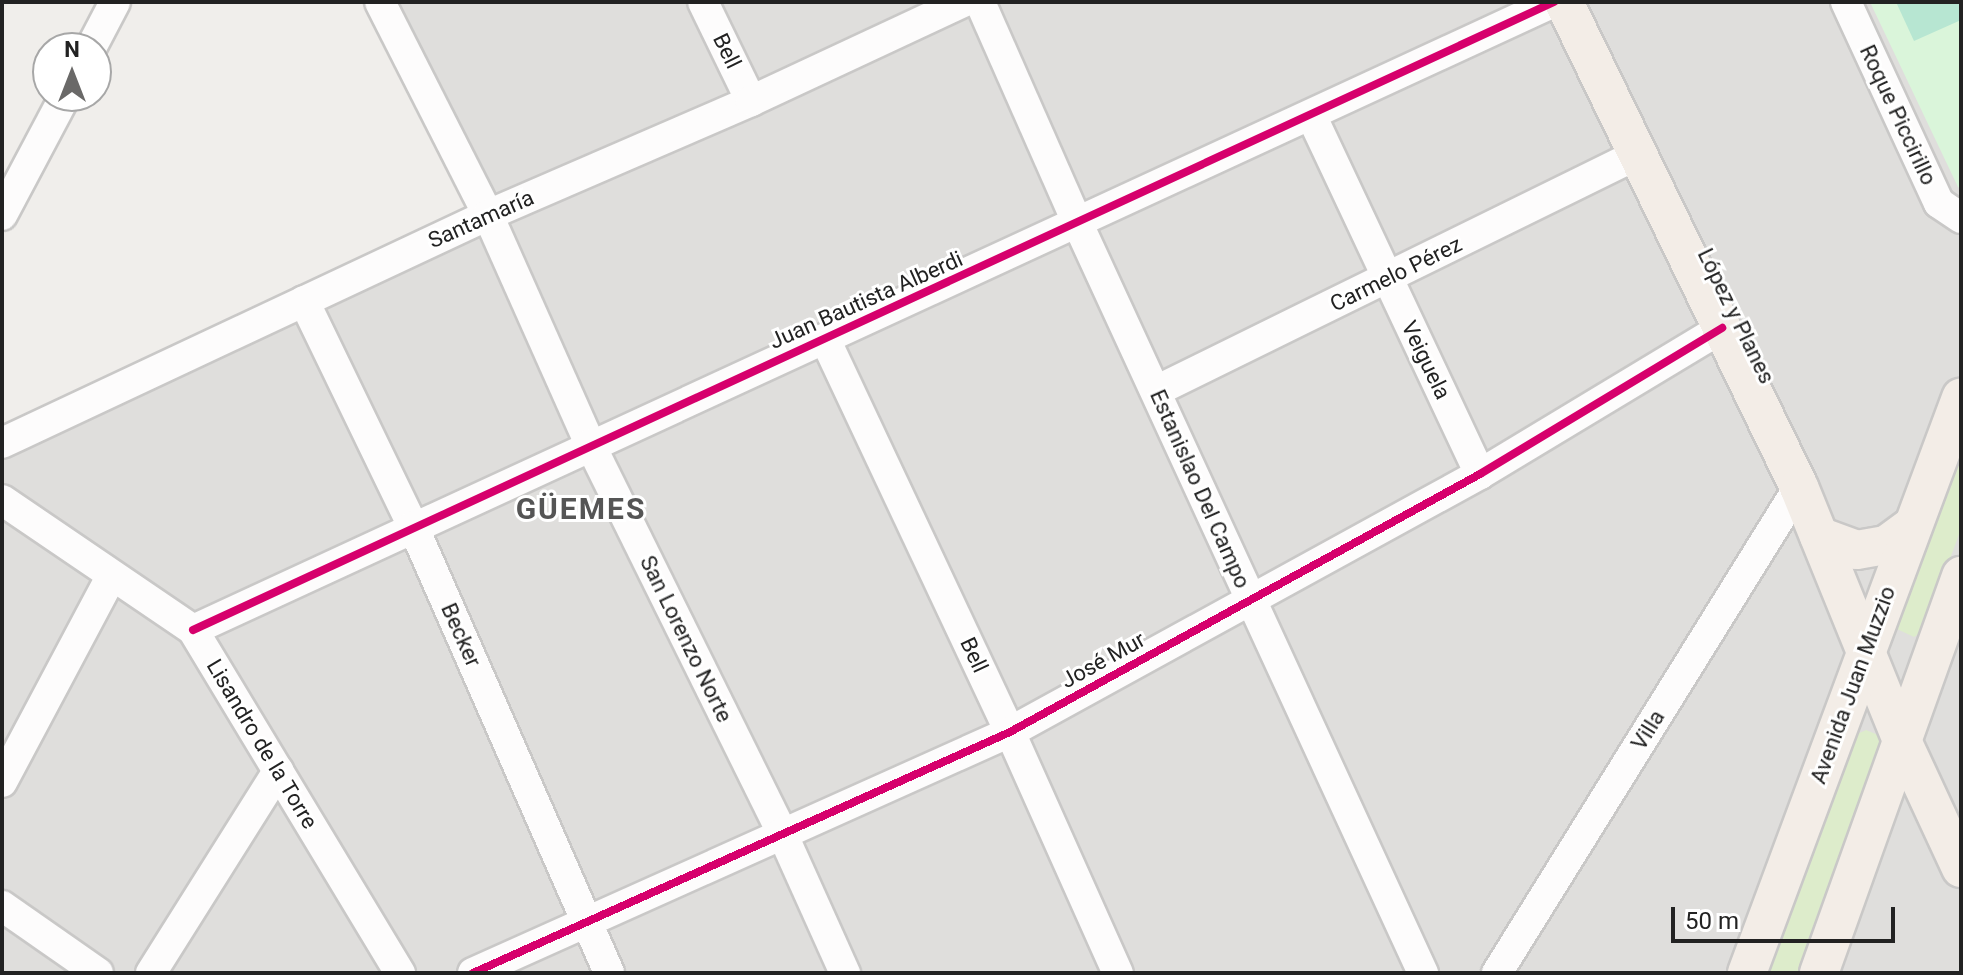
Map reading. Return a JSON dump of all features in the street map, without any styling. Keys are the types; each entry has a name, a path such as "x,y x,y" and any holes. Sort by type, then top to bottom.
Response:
{"main road":[{"name":"López y Planes","path":"1564,2 1799,487 1903,743 1961,868"},
{"name":"Avenida Juan Muzzio","path":"1747,973 1961,398"},
{"path":"1819,536 1857,550 1886,545 1912,526"},
{"path":"1819,973 1961,576"}],"street":[{"path":"99,32 115,2"},
{"name":"San Lorenzo Norte","path":"380,2 488,215 590,444 782,833 845,973"},
{"name":"Bell","path":"703,2 751,101"},
{"name":"Santamaría","path":"2,443 488,215 751,101 963,2"},
{"name":"Estanislao Del Campo","path":"980,2 1078,224 1423,973"},
{"name":"Juan Bautista Alberdi","path":"193,630 590,444 1078,224 1554,2"},
{"name":"Roque Piccirillo","path":"1846,2 1939,203 1961,218"},
{"path":"2,215 57,112"},
{"name":"Veiguela","path":"1311,115 1480,474"},
{"name":"Carmelo Pérez","path":"1156,391 1636,155"},
{"name":"Becker","path":"304,301 413,526 609,973"},
{"name":"José Mur","path":"473,973 1010,732 1480,474 1722,328"},
{"name":"Bell","path":"825,339 1010,732 1118,973"},
{"name":"Villa","path":"1497,973 1799,487"},
{"name":"Lisandro de la Torre","path":"2,500 193,630 400,973"},
{"path":"2,782 112,575"},
{"path":"151,973 278,771"},
{"path":"2,906 98,973"}],"shaded area":[{"path":"380,2 1961,2 1961,973 2,973 2,443 487,215"}],"green space":[{"path":"1870,2 1961,2 1961,189 1958,187"},
{"path":"1896,2 1961,2 1961,20 1914,41"},
{"path":"1961,436 1961,529 1923,631 1914,637 1897,629 1894,614"},
{"path":"1866,730 1878,735 1884,746 1800,973 1765,973 1855,735"}],"cycle path":[{"path":"193,630 1554,2"},
{"path":"473,973 1010,732 1480,474 1722,328"}],"district":[{"name":"GÜEMES","path":"581,509"}]}
